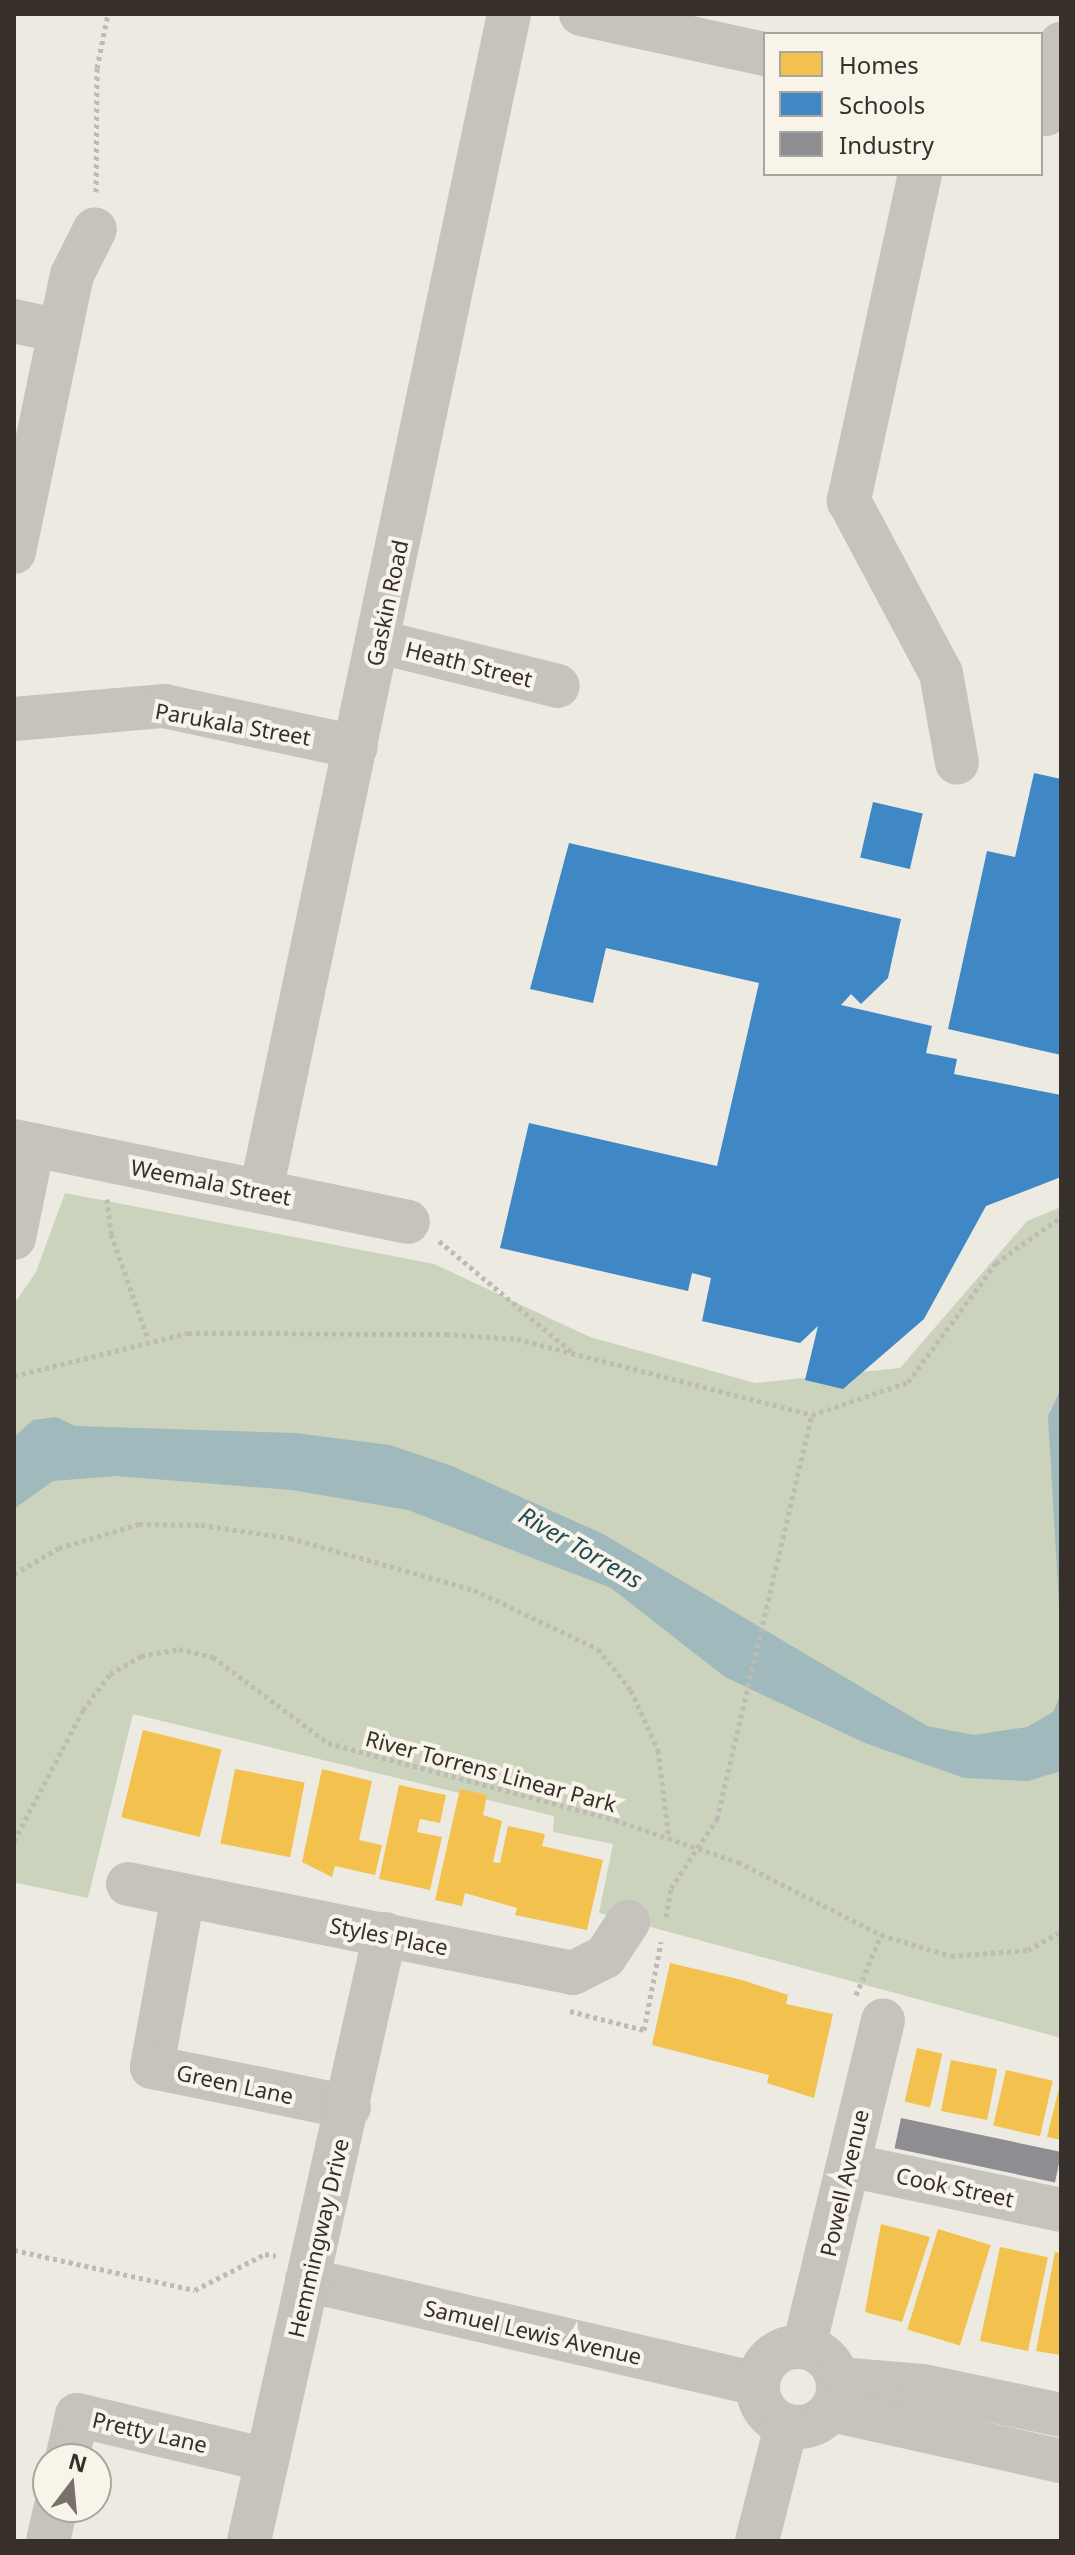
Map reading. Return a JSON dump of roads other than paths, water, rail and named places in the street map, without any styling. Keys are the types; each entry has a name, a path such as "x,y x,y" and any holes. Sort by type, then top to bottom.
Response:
{"street":[{"name":"Gaskin Road","path":"261,1191 380,642 509,14"},
{"path":"581,14 763,54"},
{"path":"1049,115 1061,44"},
{"path":"920,176 849,501 941,673 957,763"},
{"path":"14,552 72,275 95,229"},
{"path":"14,321 60,331"},
{"name":"Heath Street","path":"380,642 558,686"},
{"name":"Parukala Street","path":"14,719 164,706 356,747"},
{"path":"14,1238 24,1143"},
{"name":"Weemala Street","path":"24,1143 408,1222"},
{"name":"Styles Place","path":"128,1884 573,1973 605,1957 628,1922"},
{"name":"Green Lane","path":"183,1896 152,2067 349,2107"},
{"name":"Hemmingway Drive","path":"249,2541 267,2460 297,2263 349,2107 385,1934"},
{"name":"Powell Avenue","path":"804,2347 883,2020"},
{"name":"Cook Street","path":"848,2165 1061,2210"},
{"name":"Samuel Lewis Avenue","path":"297,2263 758,2384"},
{"path":"835,2394 826,2358 804,2347 769,2360 758,2384 765,2409 786,2426 812,2426 835,2394 923,2386 1061,2415"},
{"path":"835,2394 1061,2461"},
{"name":"Pretty Lane","path":"71,2443 77,2415 267,2460"},
{"path":"757,2541 786,2426"}],"water":[{"path":"1061,1389 1061,1638 1048,1416"},
{"name":"River Torrens","path":"56,1417 75,1426 295,1433 390,1445 452,1466 603,1534 927,1726 974,1735 1027,1727 1053,1712 1061,1694 1061,1771 1028,1781 964,1778 865,1743 725,1677 611,1588 408,1510 292,1490 116,1476 53,1481 14,1509 14,1437 33,1420"}]}
